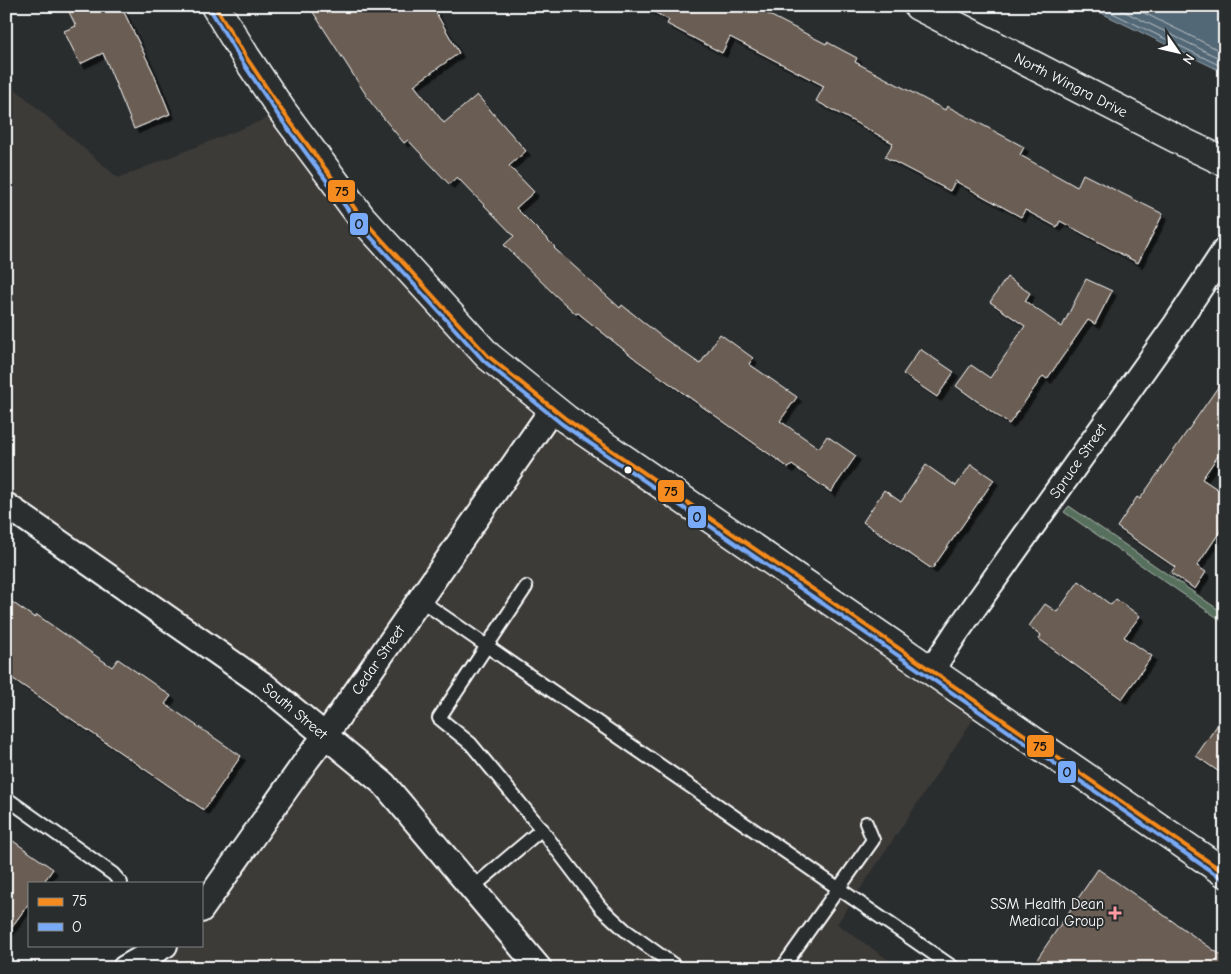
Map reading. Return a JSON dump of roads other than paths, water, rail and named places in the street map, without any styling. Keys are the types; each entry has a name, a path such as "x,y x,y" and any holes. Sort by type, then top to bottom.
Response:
{"main road":[{"path":"214,6 283,112 362,218 488,356 553,408 670,491 1225,873"},
{"name":"North Wingra Drive","path":"918,6 1225,162"}],"street":[{"name":"Spruce Street","path":"932,671 956,633 1176,324 1225,250"},
{"name":"Cedar Street","path":"202,909 325,736 553,408"},
{"name":"South Street","path":"6,505 260,682 384,784 539,968"},
{"path":"125,968 161,946"}],"lane":[{"path":"526,587 439,718 471,744 542,829 601,908 625,930 678,968"},
{"path":"420,600 953,967"},
{"path":"6,798 113,874 121,882"},
{"path":"782,968 873,840 866,823"},
{"path":"472,888 542,829"}],"water":[{"path":"1087,6 1225,6 1225,73"}],"place":[{"name":"SSM Health Dean Medical Group","path":"1115,913"}]}
